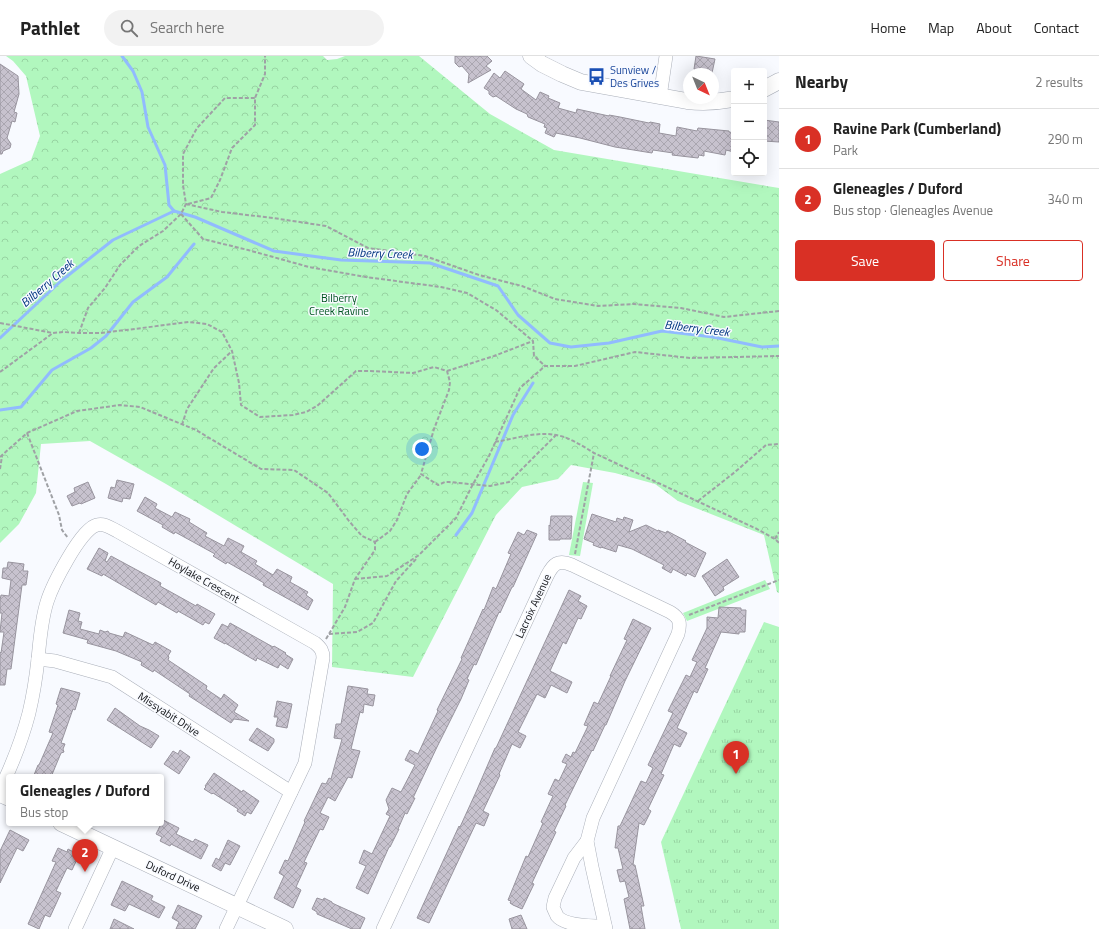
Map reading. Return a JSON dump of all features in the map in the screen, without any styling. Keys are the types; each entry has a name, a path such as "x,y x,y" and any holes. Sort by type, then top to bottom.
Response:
{"street":[{"path":"531,56 542,64 581,82 660,97 702,103 731,100"},
{"path":"660,97 666,56"},
{"path":"767,87 779,81"},
{"name":"Hoylake Crescent","path":"7,774 22,737 36,679 43,620 47,601 75,547 88,530 98,524 108,526 320,647"},
{"name":"Lacroix Avenue","path":"383,929 551,568 560,562 572,565 670,612 675,615 678,620"},
{"path":"587,841 605,928 563,921 558,917 553,907 555,898 574,858 587,841 593,818 678,634 680,626 678,620"},
{"path":"226,929 305,763 322,669 323,652 320,647"},
{"name":"Missyabit Drive","path":"38,659 55,661 112,677 291,792"},
{"name":"Hoylake Crescent","path":"0,790 6,777"},
{"name":"Duford Drive","path":"68,826 285,929"},
{"path":"75,929 113,847"}],"path":[{"path":"186,204 211,198 220,180 232,148 255,125 254,98 265,74 265,56"},
{"path":"79,333 88,308 105,288 120,265 139,246 163,231 181,214 186,204 183,185 183,154 197,128 225,98 254,98"},
{"path":"186,204 222,212 326,226 368,248 425,256 479,275 522,286 555,299 598,306 634,304 681,308 724,317 779,311"},
{"path":"181,214 203,239 309,267 366,277 441,287 467,293 496,310 533,341 534,356 545,366"},
{"path":"0,323 53,333 100,333 189,322 207,324 222,332 232,351 239,383 241,405 260,417 293,415 306,412 317,406 356,371 413,372 434,367 447,371 494,356 533,341"},
{"path":"0,372 53,333"},
{"path":"182,425 188,409 214,368 232,351"},
{"path":"329,634 357,632 373,623 396,581 456,518 489,456 520,388 545,366 576,366 635,352 690,358 779,356"},
{"path":"375,542 390,532 397,520 407,494 421,474 434,428 449,390 450,382 447,371"},
{"path":"0,469 1,456 27,433 77,411 120,405 140,407 196,430 261,469 294,470 328,493 362,536 375,542"},
{"path":"27,433 59,515 62,530 75,547"},
{"path":"495,442 544,433 568,438 594,452 757,529 775,539 779,543"},
{"path":"421,474 438,485 449,482 490,486 509,482 556,435"},
{"path":"698,501 766,445 779,444"},
{"path":"572,565 594,452"},
{"path":"775,539 779,532"},
{"path":"320,647 345,607 355,579 375,550 375,542"},
{"path":"355,579 387,576 420,555"},
{"path":"678,620 779,580"}],"green space":[{"name":"Bilberry Creek Ravine","path":"6,56 323,56 327,60 345,56 419,56 490,114 554,150 779,188 779,593 777,592 764,535 678,501 655,484 615,473 571,465 558,479 522,487 496,515 413,677 332,667 333,584 166,484 90,441 41,444 36,493 19,524 0,543 0,174 31,160 40,136 26,76 13,61"},
{"path":"583,482 593,483 580,556 569,555"},
{"path":"765,580 770,589 687,621 683,613"},
{"path":"764,622 779,627 779,929 681,929 661,842"}],"building":[{"path":"455,56 487,56 492,61 486,66 491,70 468,83 469,74 462,66 459,67 455,63"},
{"path":"696,56 715,59 713,68 694,68"},
{"path":"0,64 18,76 19,94 14,112 17,113 15,122 12,121 7,138 11,144 10,148 3,151 2,154 0,154"},
{"path":"505,71 524,84 521,89 536,100 540,92 549,96 548,98 560,103 558,108 576,113 577,109 660,124 659,133 676,136 677,127 697,131 698,128 729,131 731,132 731,151 726,150 725,155 704,151 704,156 699,155 698,158 672,155 673,153 653,150 652,153 615,147 556,133 554,137 545,133 547,128 544,127 545,124 528,117 527,114 496,96 493,97 489,94 489,91 484,88 494,73 500,78"},
{"path":"767,120 779,122 779,142 767,141"},
{"path":"117,480 134,484 130,499 123,498 122,502 108,498 111,487 115,488"},
{"path":"88,482 95,498 72,506 67,496 75,492 74,488"},
{"path":"145,497 157,504 155,508 172,517 175,512 190,519 189,522 207,533 205,536 224,546 228,538 244,546 241,552 257,561 255,564 273,575 277,569 292,577 290,582 308,592 306,595 313,600 308,610 263,585 264,583 227,562 226,564 213,556 215,554 175,532 174,534 162,527 163,525 137,511"},
{"path":"592,514 616,522 617,518 623,520 624,517 633,520 629,532 646,525 658,531 666,533 667,531 706,553 695,577 687,573 686,576 673,569 671,573 662,568 664,565 632,549 618,545 616,552 593,545 594,543 584,539"},
{"path":"551,516 572,516 571,539 549,540 549,525 550,526"},
{"path":"527,530 537,534 513,587 500,613 499,612 476,665 474,664 467,679 469,680 461,699 413,798 415,798 407,814 405,813 368,894 356,888 366,866 359,863 364,850 372,854 390,816 386,814 389,809 386,800 392,788 401,792 415,765 405,760 410,750 418,754 438,711 437,710 462,659 461,658 483,609 484,610 493,587 496,589 511,554 508,553 518,532 524,535"},
{"path":"99,548 108,553 105,561 107,562 111,556 161,583 160,586 196,606 197,604 215,614 209,624 205,622 203,625 158,602 156,605 103,574 102,576 87,569"},
{"path":"727,559 739,577 723,587 724,590 715,596 702,576"},
{"path":"8,562 24,564 23,571 28,571 26,585 22,585 11,669 7,669 5,685 0,685 0,652 1,653 4,632 0,632 2,613 0,613 0,600 1,595 9,596 11,580 2,578 3,568 7,568"},
{"path":"569,590 581,596 578,601 587,606 581,619 578,618 566,644 563,642 550,671 572,682 567,693 551,685 545,698 537,694 518,732 526,736 520,748 512,744 499,774 500,775 483,811 489,814 484,826 476,823 429,923 417,918 459,826 460,827 495,748"},
{"path":"719,607 741,608 741,610 746,610 745,632 739,632 739,634 721,632 705,668 708,669 697,693 694,691 677,728 687,733 680,747 674,744 661,774 664,775 648,809 651,811 644,825 639,823 633,865 635,865 644,906 641,906 645,929 630,929 624,899 629,897 625,881 620,882 617,870 623,869 618,848 615,848 618,826 620,826 641,781 646,783 653,768 648,765 673,713 668,711 686,675 690,677 697,662 692,660 707,628 707,617 718,618"},
{"path":"69,610 80,613 78,621 82,622 80,629 99,634 100,630 105,632 108,631 109,633 123,637 125,632 153,645 155,642 171,651 168,656 168,660 207,686 206,689 221,699 224,694 238,705 234,712 249,721 234,719 231,723 189,696 190,694 154,670 153,672 141,665 142,662 116,651 87,643 88,640 63,633"},
{"path":"633,619 651,628 625,681 606,725 565,805 566,806 554,831 556,832 532,883 534,884 522,909 513,905 510,903 511,901 508,900 526,856 528,857 543,823 541,822 553,796 548,794 555,779 559,781 567,764 562,762 566,754 571,757 573,752 575,753 588,726 584,725 594,702 598,704 611,676 627,640 624,639"},
{"path":"230,623 286,653 285,654 293,659 288,669 280,664 278,668 257,658 256,661 214,638 222,624 228,627"},
{"path":"348,686 368,689 367,694 375,695 373,706 364,704 363,713 360,712 351,749 360,751 352,778 348,777 335,801 328,797 320,813 329,817 323,830 320,829 304,862 307,863 296,887 301,890 293,908 274,898 284,876 279,873 285,860 288,861 305,822 304,821 322,783 326,784 329,778 331,779 342,739 334,738 336,724 341,724"},
{"path":"61,688 80,693 75,710 73,709 61,743 65,744 63,749 64,752 61,753 52,774 34,774 53,733 49,732 58,705 56,704"},
{"path":"277,701 292,704 287,728 276,726 278,717 274,717"},
{"path":"115,708 140,726 159,736 151,748 107,720"},
{"path":"257,728 274,739 274,742 268,751 249,740"},
{"path":"180,750 190,757 179,774 164,764 173,751 178,754"},
{"path":"214,773 242,792 243,790 259,801 251,814 247,812 245,816 237,811 238,809 204,789"},
{"path":"164,820 179,828 176,834 193,842 195,839 208,845 201,859 171,844 170,846 160,841 162,837 156,834 160,826 164,826"},
{"path":"10,830 29,840 23,851 17,848 0,883 0,851"},
{"path":"228,840 240,846 230,865 225,863 221,871 212,866 216,858 219,860"},
{"path":"58,848 67,852 68,849 79,855 72,870 67,868 56,891 61,893 56,904 50,917 45,915 39,929 28,924 56,862 52,861"},
{"path":"122,881 153,896 151,900 165,907 159,918 129,904 125,911 111,905"},
{"path":"317,898 323,900 324,898 365,918 360,929 352,929 317,914 317,912 312,909"},
{"path":"178,905 202,916 195,929 176,929 179,922 172,918"},
{"path":"521,915 527,929 512,929 509,919"},
{"path":"114,919 134,929 110,929"}],"waterway":[{"path":"122,56 133,71 142,92 148,127 165,165 169,205 174,211"},
{"name":"Bilberry Creek","path":"0,338 61,281 113,240 174,211 195,217 274,251 341,260 430,263 498,286 518,315 550,343 571,347 609,343 662,331 713,337 762,347 779,346"},
{"path":"0,410 21,407 52,370 91,348 106,336 133,302 167,277 194,244"},
{"path":"456,535 472,513 513,415 533,383"}],"place":[{"name":"Sunview / Des Grives","path":"597,76"},
{"name":"Ravine Park (Cumberland)","path":"736,774"},
{"name":"Gleneagles / Duford","path":"85,872"}]}
